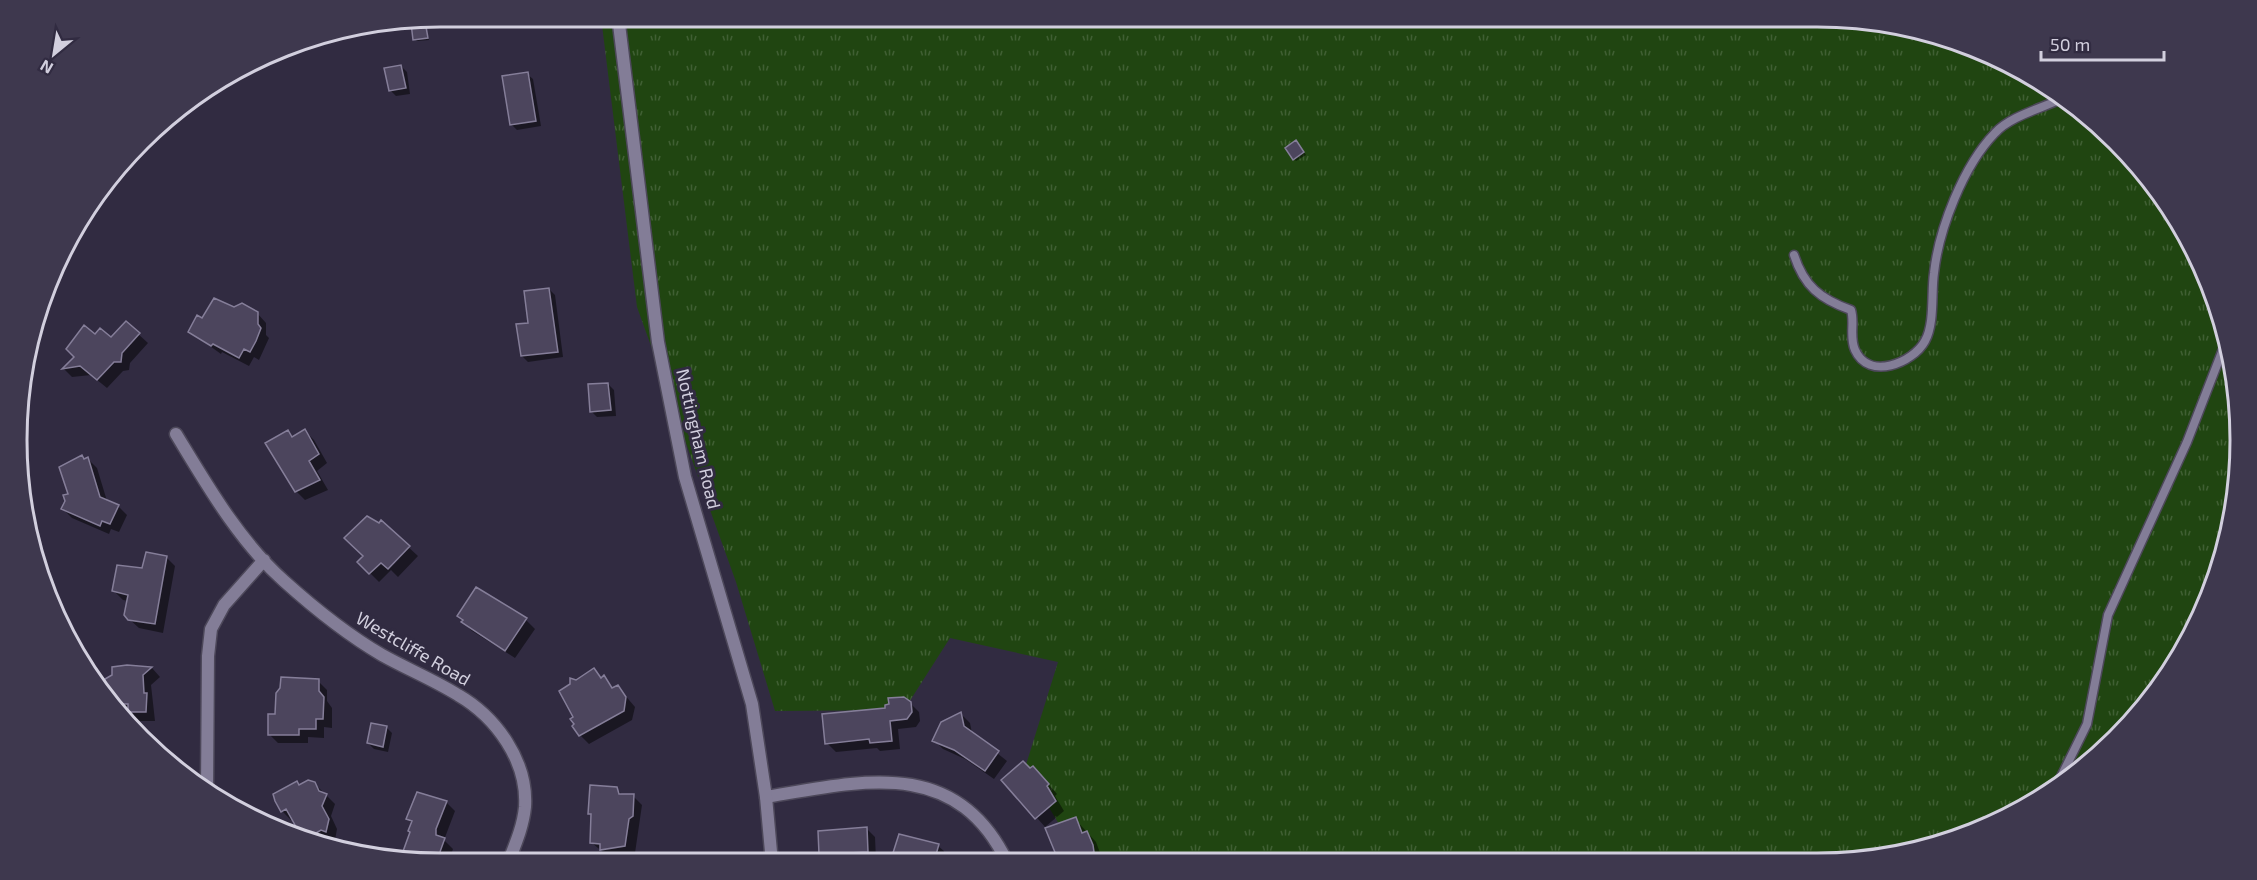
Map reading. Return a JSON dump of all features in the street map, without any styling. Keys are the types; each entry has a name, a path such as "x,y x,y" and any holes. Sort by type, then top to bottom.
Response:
{"street":[{"name":"Nottingham Road","path":"619,27 658,342 685,477 752,704 766,797 771,853"},
{"name":"Westcliffe Road","path":"176,434 207,485 264,560 338,626 381,655 459,695 484,712 499,729 517,762 524,795 521,830 512,853"},
{"path":"207,780 208,656 211,629 224,605 264,560"},
{"path":"766,797 844,784 887,780 919,784 948,797 982,822 997,841 1003,853"}],"lane":[{"path":"1794,255 1800,274 1814,291 1851,310 1854,348 1858,356 1880,366 1893,366 1909,360 1920,350 1927,337 1934,268 1951,203 1965,176 1995,132 2054,102"},
{"path":"2064,771 2087,724 2108,615 2187,442 2221,355"}],"green space":[{"path":"602,27 1844,28 1924,41 1975,58 2000,70 2024,82 2068,112 2089,129 2128,168 2175,234 2199,282 2208,307 2222,359 2226,386 2230,440 2229,467 2222,521 2199,598 2175,646 2145,691 2109,732 2068,768 2024,798 1975,822 1950,831 1898,845 1817,853 1077,853 1025,768 1058,662 950,638 904,710 775,711 736,582 637,307"}],"building":[{"path":"412,28 426,28 428,38 413,40"},
{"path":"401,65 406,88 389,91 384,68"},
{"path":"528,72 536,121 510,125 502,76"},
{"path":"1296,140 1304,152 1293,160 1285,148"},
{"path":"549,288 558,352 521,356 516,324 528,323 524,291"},
{"path":"214,298 234,307 242,303 258,312 258,324 261,328 256,341 250,352 244,349 239,358 213,344 211,346 188,332 197,315 202,318"},
{"path":"126,321 140,333 122,353 121,362 114,362 97,380 80,366 62,369 74,357 66,349 84,325 95,334 100,328 111,337"},
{"path":"608,383 611,410 590,412 588,384"},
{"path":"305,429 319,454 309,461 320,480 295,492 265,443 288,430 292,437"},
{"path":"82,455 84,459 88,457 100,497 119,505 110,524 102,521 100,526 61,509 65,501 63,495 68,494 59,467"},
{"path":"367,516 379,523 381,520 410,546 388,569 381,563 369,574 357,562 363,556 344,538"},
{"path":"146,552 167,556 155,624 128,620 124,615 128,595 112,591 117,565 142,568"},
{"path":"476,587 527,618 505,651 461,622 463,620 457,616"},
{"path":"127,665 152,667 143,675 144,693 147,693 146,712 129,712 128,704 123,704 112,691 105,679 112,675 112,667"},
{"path":"594,668 601,678 604,675 612,688 618,685 626,697 624,711 579,736 572,726 574,724 570,719 573,717 559,691 570,684 570,678 576,680"},
{"path":"281,677 319,679 319,691 324,697 323,719 316,719 316,729 299,729 299,735 268,735 268,714 275,714 276,693 280,688"},
{"path":"904,697 911,702 912,712 907,719 890,721 892,741 870,743 869,739 825,744 822,714 885,708 885,705 889,704 888,698"},
{"path":"961,712 964,726 999,751 985,771 954,750 932,741 941,722"},
{"path":"371,723 387,726 383,747 367,743"},
{"path":"1023,761 1030,768 1033,766 1049,784 1047,786 1056,801 1035,819 1001,780"},
{"path":"308,780 315,782 319,791 327,794 322,806 329,819 326,832 321,830 315,834 294,826 286,809 281,812 273,794 297,781 299,785"},
{"path":"590,785 617,787 619,794 634,794 633,816 629,819 625,846 600,850 600,844 590,843 591,814 588,814"},
{"path":"417,792 447,801 436,829 436,835 445,838 440,853 403,851 412,821 406,819"},
{"path":"1076,817 1082,833 1087,831 1094,852 1055,853 1045,828"},
{"path":"867,827 868,852 819,853 818,831"},
{"path":"899,834 939,844 936,853 893,853"}]}
